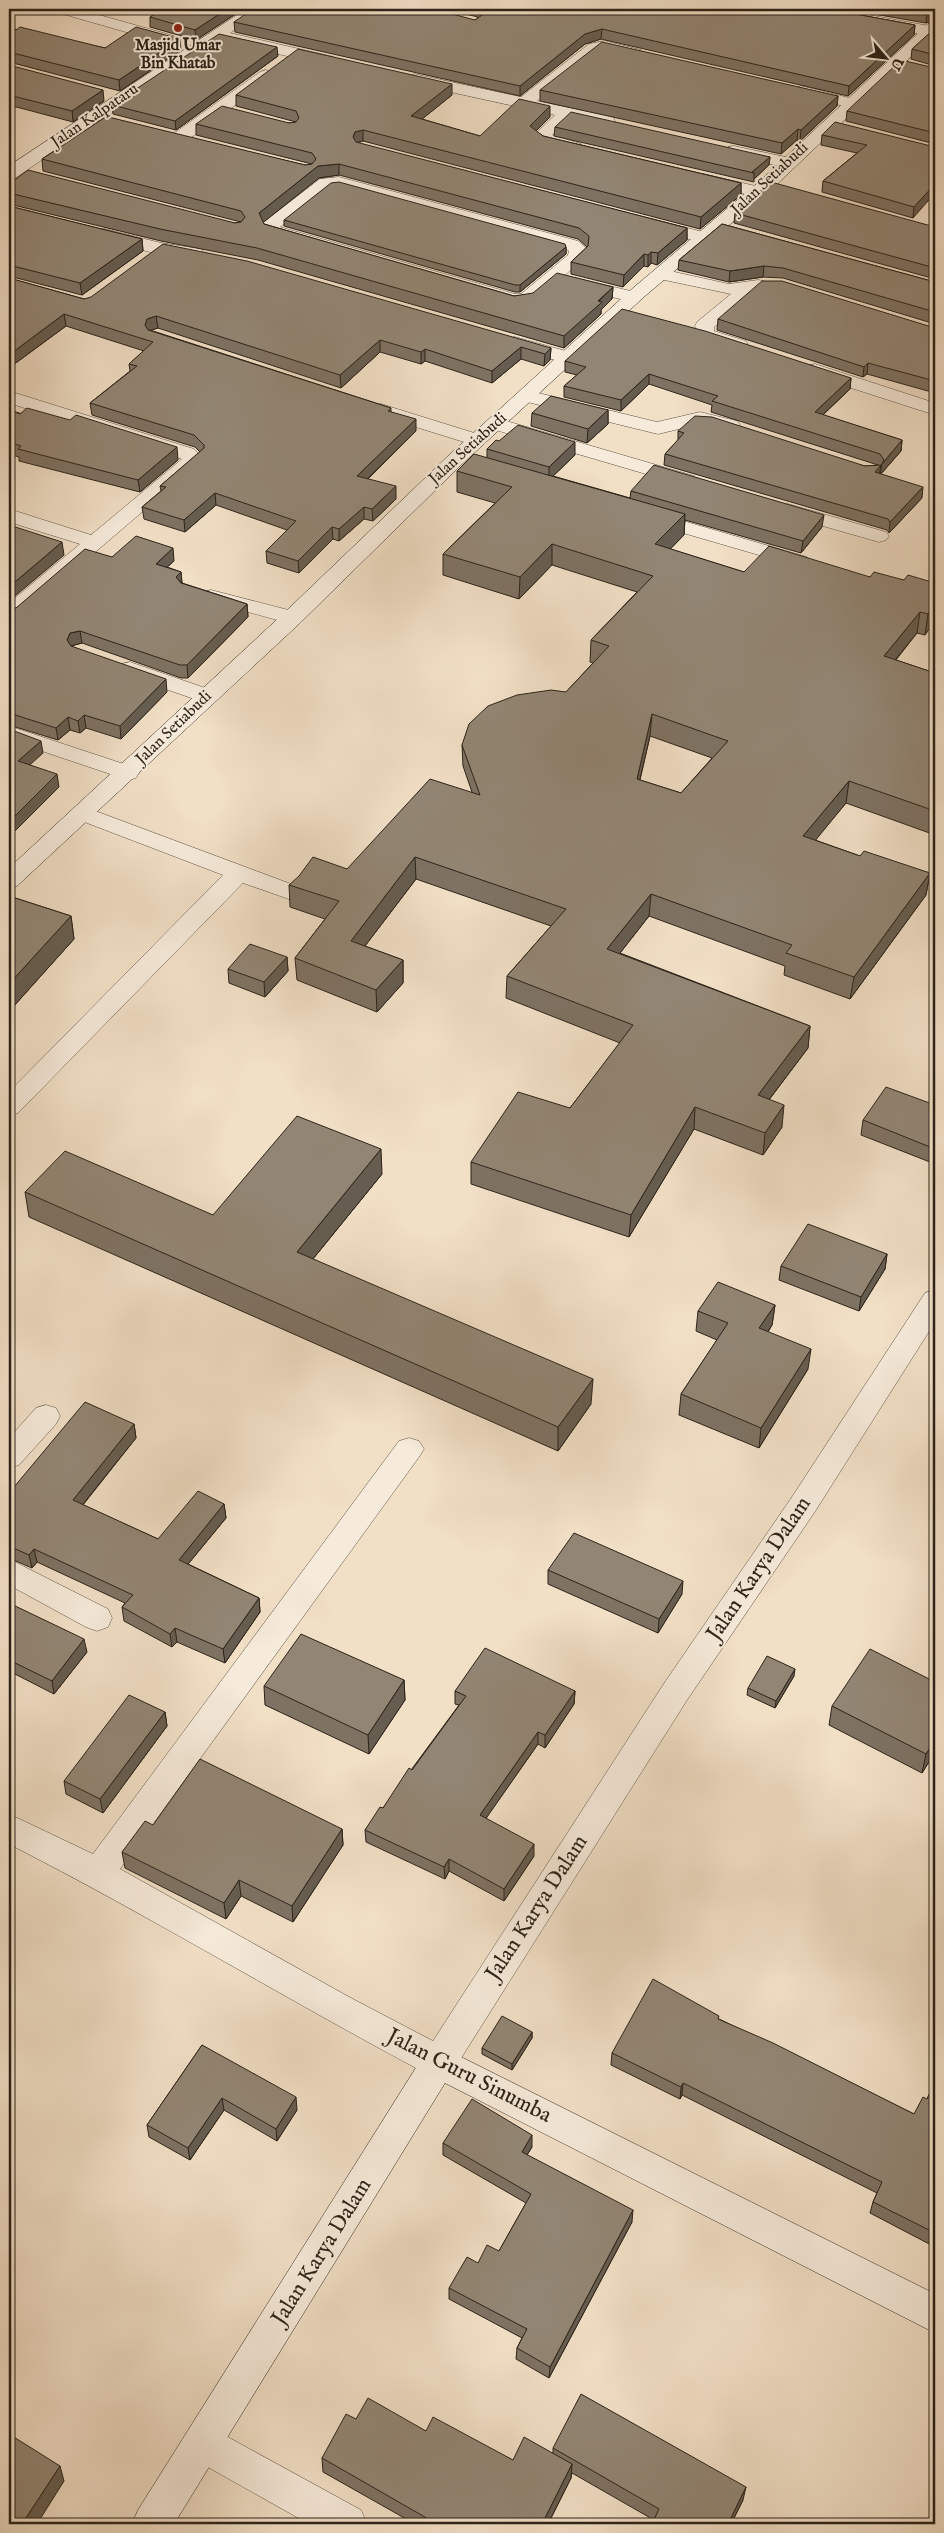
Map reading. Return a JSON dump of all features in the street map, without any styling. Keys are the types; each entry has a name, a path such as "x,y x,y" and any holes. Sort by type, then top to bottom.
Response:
{"street":[{"path":"62,9 196,48"},
{"name":"Jalan Kalpataru","path":"11,172 256,9"},
{"path":"812,9 933,30"},
{"name":"Jalan Setiabudi","path":"9,881 128,772 206,696 463,464 477,440 566,357 661,274 720,232 770,189 789,163 852,103 907,65 933,30"},
{"path":"216,35 343,63"},
{"path":"524,102 595,47 605,46 652,57"},
{"path":"179,138 295,53"},
{"path":"400,76 626,126"},
{"path":"783,87 852,103"},
{"path":"103,94 121,98"},
{"path":"220,109 238,114"},
{"path":"568,112 540,138 595,153"},
{"path":"94,117 113,121"},
{"path":"829,124 848,129"},
{"path":"160,133 197,143"},
{"path":"722,148 789,163"},
{"path":"11,172 33,175"},
{"path":"686,175 770,189"},
{"path":"339,182 572,245 578,249 577,257 554,277 526,299 508,300 274,232 270,226 326,184 339,182"},
{"path":"638,221 720,232"},
{"path":"85,229 161,248 216,258"},
{"path":"144,260 161,248"},
{"path":"661,274 730,288 773,284"},
{"path":"554,277 633,298"},
{"path":"752,286 704,326 706,334 756,351"},
{"path":"496,338 566,357"},
{"path":"794,363 935,409"},
{"path":"526,396 658,428 688,419 700,418 744,429"},
{"path":"9,398 187,453 194,459 190,465 93,542 9,614"},
{"path":"368,405 477,440"},
{"path":"496,424 701,485"},
{"path":"766,504 880,536"},
{"path":"626,511 818,566"},
{"path":"9,515 93,542"},
{"path":"190,590 292,618"},
{"path":"108,661 206,696"},
{"path":"9,733 128,772"},
{"path":"90,806 298,885 240,872 90,806"},
{"path":"9,1106 240,872"},
{"name":"Jalan Karya Dalam","path":"152,2524 440,2062 676,1691 803,1504 935,1300"},
{"path":"9,1457 46,1416"},
{"path":"98,1873 409,1449"},
{"path":"9,1571 96,1618"},
{"name":"Jalan Guru Sinumba","path":"9,1828 98,1873 337,2008 935,2314"},
{"path":"204,2443 347,2524"}],"building":[{"path":"162,9 227,9 195,30 150,17"},
{"path":"253,9 433,9 475,20 485,13 482,9 828,9 915,25 849,86 602,29 585,34 520,86 234,22"},
{"path":"901,9 935,9 935,10 927,13"},
{"path":"20,27 105,48 136,27 180,39 119,80 9,52 9,28 16,30"},
{"path":"934,29 935,55 912,49"},
{"path":"219,34 277,47 175,121 112,105"},
{"path":"602,42 838,96 801,130 798,129 782,143 540,90"},
{"path":"298,49 452,84 411,116 480,136 519,99 550,106 530,126 543,136 741,183 701,217 363,130 355,132 353,137 356,142 687,228 658,253 644,254 624,275 571,262 588,246 589,236 579,228 339,164 318,166 259,213 264,224 514,296 533,293 557,273 613,287 598,301 602,302 564,336 257,248 160,229 9,193 9,184 28,170 235,223 241,222 245,217 241,211 42,159 104,118 93,116 96,114 305,165 312,164 316,159 312,153 196,124 222,106 289,123 296,122 299,118 296,111 236,95"},
{"path":"901,60 935,68 935,133 847,111"},
{"path":"9,65 103,90 72,111 9,95"},
{"path":"571,112 770,157 752,172 754,173 555,127"},
{"path":"835,122 935,147 935,184 914,207 823,181 867,145 822,135"},
{"path":"339,182 565,244 566,247 520,285 515,285 284,220 331,183"},
{"path":"771,182 935,227 935,268 735,213"},
{"path":"9,206 142,239 80,283 9,265"},
{"path":"722,224 935,282 935,312 783,268 764,266 730,271 679,260"},
{"path":"163,244 247,261 551,348 545,354 521,347 492,371 425,349 421,352 380,340 340,375 156,316 147,319 145,325 148,330 391,408 388,411 416,419 357,476 396,486 372,509 364,507 339,529 332,527 298,561 266,551 296,521 215,493 184,520 142,507 166,487 160,486 204,448 204,445 194,435 90,403 137,366 129,364 153,342 64,314 9,355 9,278 84,299 91,297"},
{"path":"762,281 782,281 935,328 935,381 868,363 864,367 718,319"},
{"path":"622,309 705,331 851,378 815,412 902,440 882,464 884,460 880,454 712,401 718,396 649,374 621,400 564,386 586,367 565,361"},
{"path":"551,396 608,410 588,429 532,413"},
{"path":"27,408 70,420 76,415 177,447 138,480 18,449 21,446 9,442 9,410 20,414"},
{"path":"695,416 712,417 865,466 881,465 875,472 923,487 890,522 888,519 665,454 684,433 678,431"},
{"path":"518,425 575,442 549,467 487,449 496,440 499,441"},
{"path":"474,454 685,514 655,544 744,572 769,546 870,577 874,572 904,580 908,575 935,583 935,604 928,614 920,612 884,656 935,673 935,811 849,781 803,836 860,856 864,851 930,873 854,977 786,953 792,945 651,894 607,949 810,1026 758,1095 784,1105 765,1133 695,1107 631,1215 471,1162 518,1092 570,1108 633,1025 507,976 566,909 415,857 351,941 403,960 376,990 295,958 339,901 289,885 299,876 313,857 347,869 430,779 480,795 462,745 469,724 488,706 517,695 551,690 566,692 609,646 591,640 653,576 552,544 520,577 443,554 512,487 457,471","holes":["652,714 728,741 681,793 637,779"]},
{"path":"654,465 824,515 803,541 631,491"},
{"path":"9,525 62,542 9,587"},
{"path":"136,536 173,548 156,564 181,572 176,577 181,583 247,604 187,665 180,665 80,631 70,633 67,640 71,646 166,679 120,726 84,715 78,721 68,717 56,728 9,713 9,609 16,608 85,549 112,557"},
{"path":"9,729 41,741 18,761 57,774 9,822"},
{"path":"9,896 71,916 9,984"},
{"path":"250,944 287,957 264,982 228,969"},
{"path":"886,1087 935,1105 935,1149 863,1120"},
{"path":"297,1116 381,1149 297,1252 593,1379 558,1427 25,1192 65,1151 213,1215"},
{"path":"808,1224 887,1254 861,1297 781,1266"},
{"path":"718,1282 775,1305 759,1328 811,1349 761,1428 681,1394 728,1323 698,1311"},
{"path":"85,1402 134,1424 73,1500 158,1539 198,1491 224,1504 179,1560 259,1598 223,1649 175,1628 170,1634 122,1607 133,1595 34,1549 29,1555 9,1546 9,1493"},
{"path":"574,1533 683,1581 659,1619 548,1570"},
{"path":"9,1603 84,1639 52,1681 9,1660"},
{"path":"301,1634 404,1680 368,1735 264,1686"},
{"path":"485,1648 575,1691 545,1735 538,1732 480,1815 534,1844 504,1889 449,1859 444,1867 365,1830 380,1807 383,1808 409,1768 412,1770 466,1696 455,1691"},
{"path":"870,1649 935,1682 935,1740 926,1754 832,1706"},
{"path":"767,1656 795,1669 776,1701 748,1688"},
{"path":"129,1695 165,1712 100,1799 64,1781"},
{"path":"200,1759 342,1829 292,1906 239,1880 224,1903 122,1852 145,1821 153,1825"},
{"path":"653,1979 719,2016 718,2019 773,2043 914,2114 923,2097 927,2099 935,2082 935,2233 873,2202 882,2182 683,2083 681,2087 612,2053"},
{"path":"502,2016 532,2032 512,2064 482,2048"},
{"path":"202,2045 296,2097 276,2129 222,2098 188,2148 147,2125"},
{"path":"472,2099 532,2135 522,2152 633,2210 550,2367 517,2348 527,2329 449,2288 467,2257 478,2263 487,2245 499,2251 531,2194 443,2143"},
{"path":"581,2394 746,2487 728,2524 652,2524 659,2509 553,2448"},
{"path":"368,2398 426,2431 433,2417 513,2460 524,2437 572,2464 542,2524 437,2524 322,2458 346,2414 356,2419"},
{"path":"9,2434 60,2466 22,2524 9,2524"}],"place":[{"name":"Masjid Umar Bin Khatab","path":"178,28"}]}
